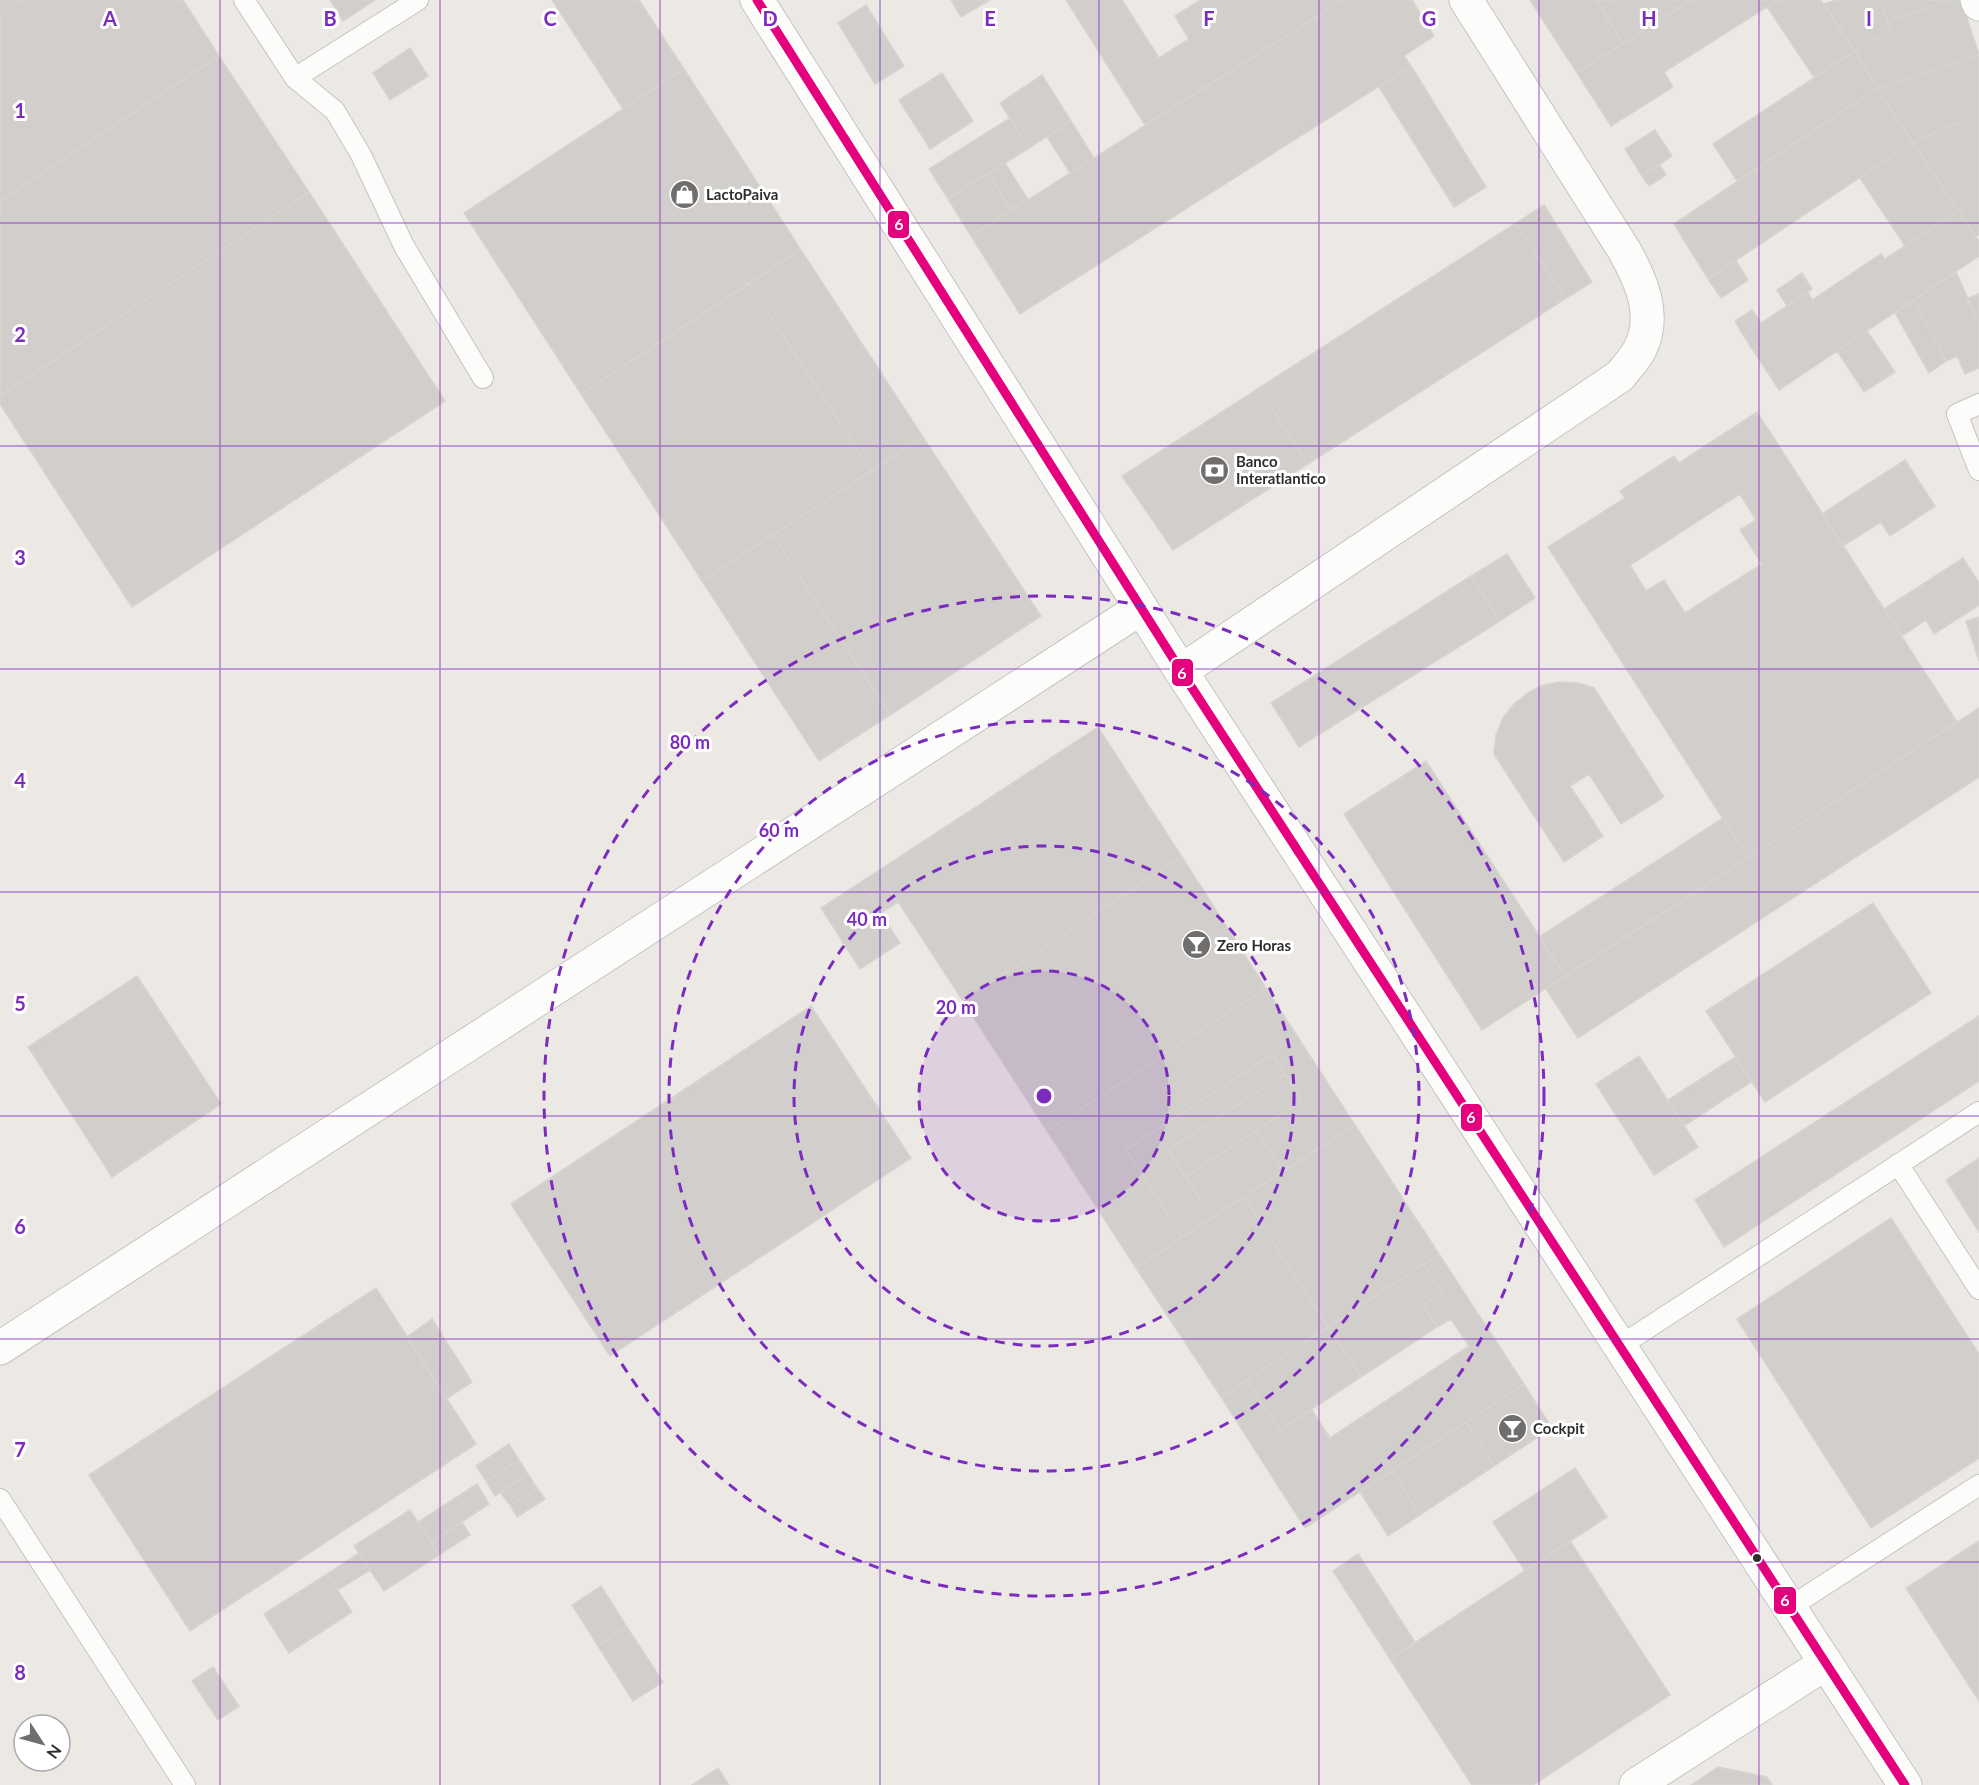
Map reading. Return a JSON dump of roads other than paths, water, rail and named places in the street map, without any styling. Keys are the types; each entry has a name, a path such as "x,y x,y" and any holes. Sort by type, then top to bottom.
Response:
{"street":[{"path":"757,0 1181,671 1905,1785"},
{"path":"1181,671 1620,376 1640,349 1647,315 1642,283 1624,250 1466,0"},
{"path":"0,1348 1141,608"},
{"path":"1636,1785 1826,1663"}],"lane":[{"path":"244,0 295,78 335,111 361,155 405,246 483,378"},
{"path":"295,78 418,0"},
{"path":"1979,404 1957,414 1979,470"},
{"path":"1620,1346 1979,1112"},
{"path":"1898,1164 1979,1289"},
{"path":"1790,1607 1979,1485"},
{"path":"0,1499 185,1785"}],"place":[{"name":"LactoPaiva","path":"685,194"},
{"name":"Banco Interatlantico","path":"1215,470"},
{"name":"Zero Horas","path":"1196,945"},
{"name":"Cockpit","path":"1512,1428"}]}
